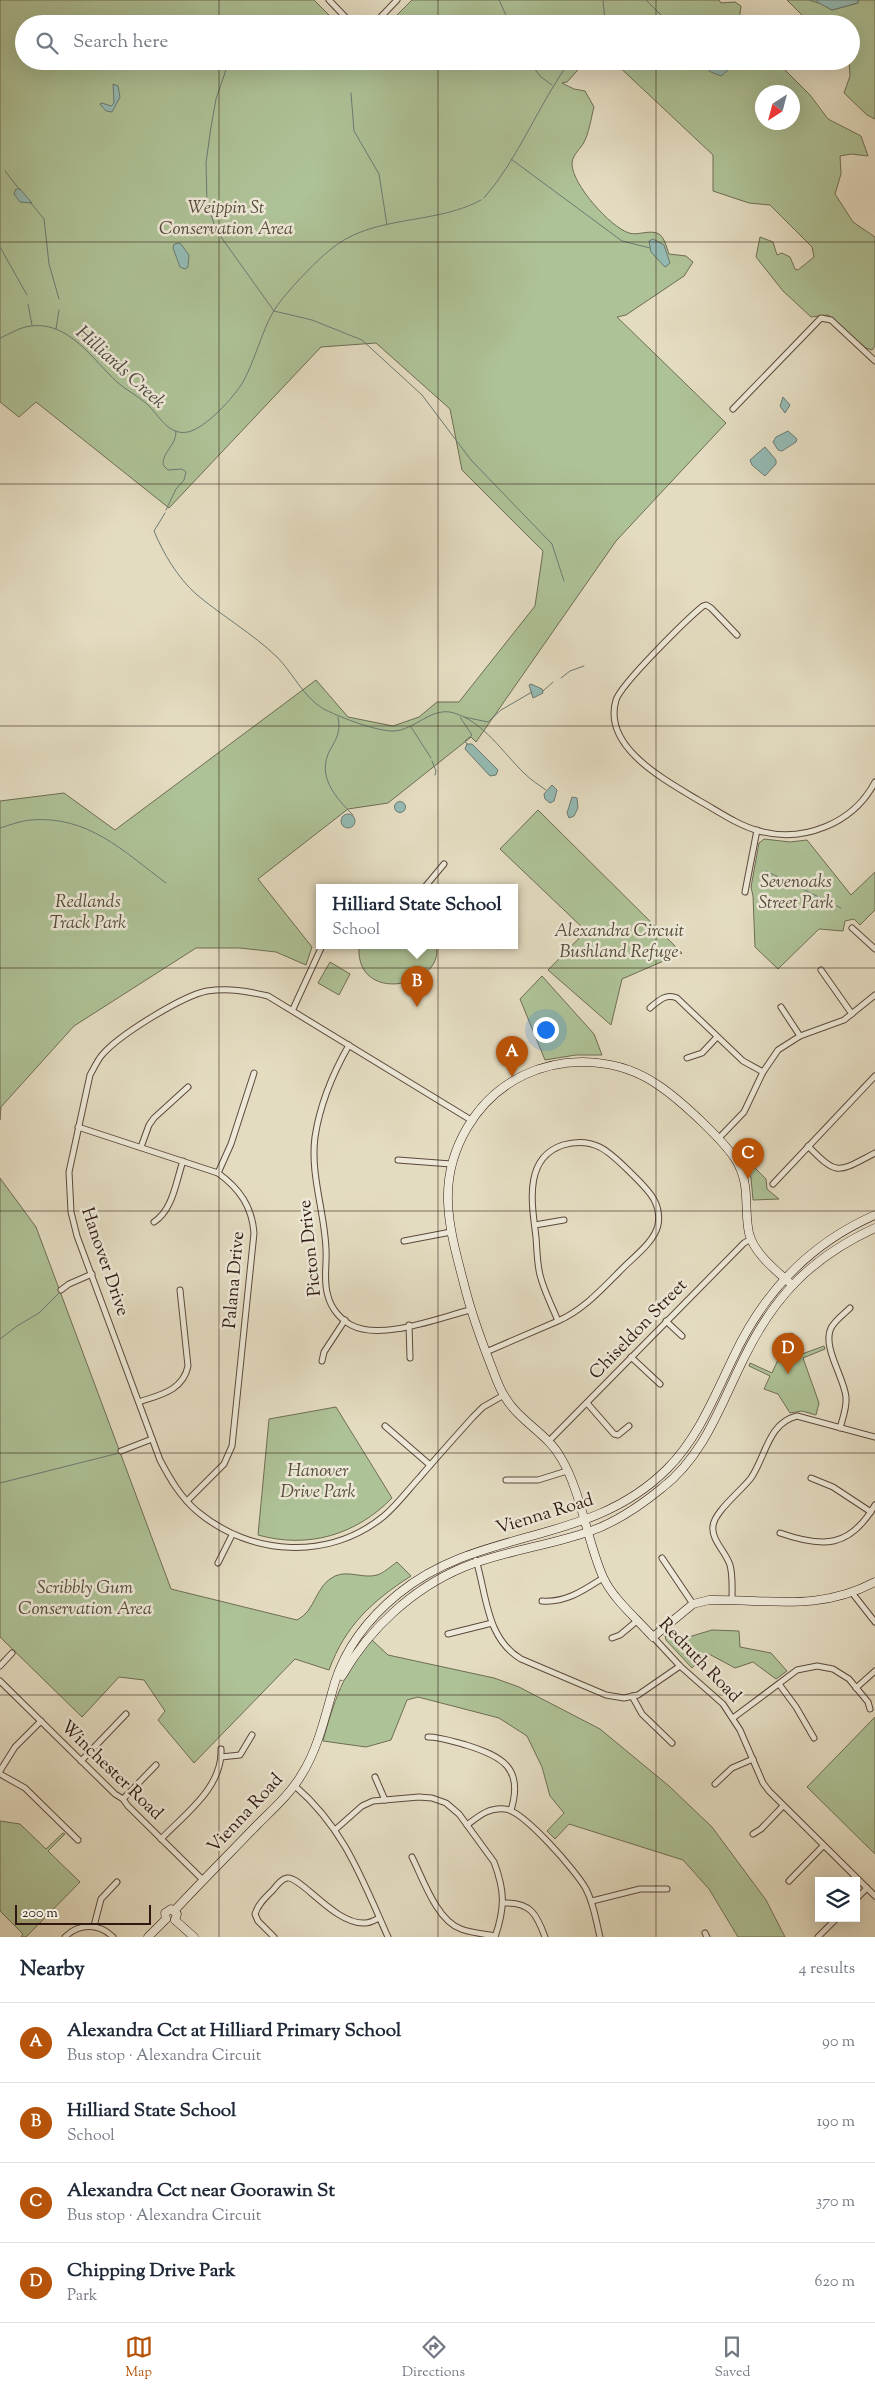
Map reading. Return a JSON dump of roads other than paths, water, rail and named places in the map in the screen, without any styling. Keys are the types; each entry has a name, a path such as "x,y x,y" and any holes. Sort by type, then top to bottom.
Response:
{"main road":[{"name":"Redruth Road","path":"653,1637 603,1578 561,1457 513,1408 504,1395 470,1310 451,1232 448,1205 451,1164 471,1120 485,1103 521,1077 550,1066 587,1062 615,1066 646,1078 672,1096 736,1160 744,1179 751,1239"},
{"name":"Vienna Road","path":"175,1910 295,1786 311,1757 336,1680 349,1651 365,1627 380,1610 420,1578 454,1559 584,1521 630,1499 656,1479 677,1458 698,1429 755,1314 784,1277 835,1234 875,1214"},
{"name":"Vienna Road","path":"331,1698 341,1677 359,1650 399,1608 434,1582 476,1563 588,1532 618,1518 649,1499 665,1486 687,1462 709,1432 744,1358 766,1318 792,1285 836,1249 875,1228"},
{"path":"751,1239 760,1253 792,1285"},
{"path":"653,1637 693,1604 708,1600 807,1602 853,1594 875,1582"},
{"path":"166,1919 164,1916 167,1910 175,1910 177,1914 175,1920"},
{"path":"166,1919 175,1920 194,1937"},
{"path":"148,1937 166,1919"}],"street":[{"path":"329,0 343,15"},
{"path":"383,15 397,0"},
{"path":"733,409 820,318 831,320 875,361"},
{"path":"868,355 875,356"},
{"path":"737,635 706,605 627,682 616,698 614,721 622,740 633,753 655,772 736,822 757,830 793,835 826,827 855,808 875,782"},
{"path":"745,892 757,830"},
{"path":"427,884 444,864"},
{"path":"852,928 875,949"},
{"path":"293,1009 321,949"},
{"path":"821,970 852,1014"},
{"name":"Hanover Drive","path":"471,1120 293,1009 268,996 234,989 206,992 180,1002 154,1017 103,1054 90,1074 69,1172 68,1190 71,1212 92,1274 152,1439 167,1474 187,1501 208,1520 232,1535 272,1546 300,1548 325,1546 345,1539 384,1516 483,1407 504,1395"},
{"path":"650,1008 662,998 673,996 677,998 743,1060 762,1072"},
{"path":"718,1140 744,1112 762,1072 778,1050 800,1036 836,1024 875,996"},
{"path":"781,1007 800,1036"},
{"path":"687,1058 702,1053 717,1037"},
{"name":"Picton Drive","path":"344,1320 331,1304 327,1295 326,1250 314,1152 316,1134 330,1084 350,1045"},
{"path":"218,1173 254,1073"},
{"path":"773,1184 875,1076"},
{"path":"141,1147 149,1125 154,1118 188,1087"},
{"name":"Palana Drive","path":"78,1127 218,1173 236,1188 247,1204 253,1220 254,1234 236,1424 232,1446 224,1464 187,1501"},
{"path":"486,1352 558,1321 594,1297 649,1242 658,1226 658,1206 648,1189 609,1152 591,1143 575,1142 557,1147 539,1163 534,1173 532,1191 534,1225 540,1275 558,1321"},
{"path":"808,1146 826,1164 837,1170 875,1153"},
{"path":"398,1160 451,1164"},
{"path":"154,1222 162,1217 167,1209 183,1161"},
{"path":"534,1225 564,1220"},
{"path":"404,1241 451,1232"},
{"name":"Chiseldon Street","path":"548,1442 744,1243 751,1239"},
{"path":"61,1290 76,1280 92,1274"},
{"path":"139,1402 177,1387 186,1374 188,1366 180,1290"},
{"path":"840,1428 846,1408 846,1397 830,1346 829,1336 833,1325 850,1308"},
{"path":"322,1361 324,1352 344,1320 352,1325 372,1331 409,1325 470,1310"},
{"path":"666,1321 682,1336"},
{"path":"409,1325 410,1358"},
{"path":"631,1357 660,1384"},
{"path":"587,1403 614,1434 618,1435 629,1426"},
{"path":"732,1600 729,1563 714,1536 713,1527 716,1519 752,1476 777,1426 782,1421 797,1416 875,1436"},
{"path":"385,1426 430,1465"},
{"path":"121,1451 152,1439"},
{"path":"506,1480 538,1480 567,1472"},
{"path":"811,1478 833,1487 871,1512"},
{"path":"780,1532 814,1543 837,1540 856,1529 871,1512 875,1504"},
{"path":"218,1563 232,1535"},
{"path":"473,1552 492,1623 502,1644 521,1658 606,1695 624,1698 638,1695 680,1666"},
{"path":"662,1558 693,1604"},
{"path":"542,1601 564,1599 603,1578"},
{"path":"853,1594 875,1622"},
{"path":"612,1638 620,1635 638,1620"},
{"path":"448,1634 492,1623"},
{"name":"Redruth Road","path":"653,1637 680,1666 713,1694 733,1718 754,1759 763,1783 783,1806 875,1896"},
{"path":"0,1666 12,1653"},
{"path":"733,1718 797,1670 817,1666 840,1672 868,1702 870,1710"},
{"path":"856,1688 875,1671"},
{"name":"Winchester Road","path":"0,1681 115,1794 123,1799 203,1880"},
{"path":"779,1684 796,1707 814,1738"},
{"path":"632,1696 642,1714 672,1743"},
{"path":"81,1761 126,1714"},
{"path":"41,1721 15,1747 0,1773 25,1788 78,1840"},
{"path":"221,1757 240,1756 252,1735"},
{"path":"428,1737 446,1740 488,1752 498,1757 510,1769 516,1784 516,1795 511,1810"},
{"path":"161,1839 209,1789 220,1768 221,1749"},
{"path":"715,1784 732,1768 754,1759"},
{"path":"123,1799 156,1765"},
{"path":"375,1777 385,1800"},
{"path":"295,1786 336,1830 352,1857 388,1937"},
{"path":"336,1830 362,1806 373,1801 419,1797 432,1798 446,1803 459,1814 494,1862 504,1903 495,1937 460,1929 450,1924 441,1915 412,1857"},
{"path":"753,1834 761,1829 783,1806"},
{"path":"467,1825 484,1812 493,1809 511,1810 566,1861 582,1882 592,1901 600,1937"},
{"path":"789,1881 823,1846"},
{"path":"274,1937 258,1921 255,1914 257,1907 283,1879 290,1877 298,1880 321,1903 358,1923 367,1924 380,1918"},
{"path":"94,1926 101,1898 117,1882"},
{"path":"860,1895 867,1888"},
{"path":"592,1901 640,1889 667,1890"},
{"path":"504,1903 532,1910 537,1916 545,1937"},
{"path":"818,1937 833,1922"},
{"path":"65,1937 77,1929 94,1926 113,1937"}],"water":[{"path":"817,0 858,0 858,3 832,10 817,2"},
{"path":"709,70 728,70 721,76"},
{"path":"113,84 118,86 120,97 112,112 106,111 100,104 111,106 114,103"},
{"path":"16,189 20,189 32,203 20,202 14,194"},
{"path":"653,239 664,245 670,263 665,267 651,252 649,241"},
{"path":"180,243 189,255 188,267 185,269 180,267 173,248 174,244"},
{"path":"783,397 790,405 785,413 780,406"},
{"path":"788,431 797,439 796,442 782,451 778,450 773,442 776,437"},
{"path":"765,447 776,460 776,464 765,476 752,465 750,460"},
{"path":"531,684 542,689 543,693 533,698 529,685"},
{"path":"467,744 472,744 498,770 496,775 490,776 465,749"},
{"path":"552,785 557,790 554,801 550,803 545,799 544,794"},
{"path":"572,797 577,798 578,808 574,816 569,818 567,813"},
{"path":"400,801 406,807 400,813 394,807"},
{"path":"348,814 353,816 355,821 353,826 348,828 343,826 341,821 343,816"}],"waterway":[{"path":"499,0 506,15"},
{"name":"Hilliards Creek","path":"603,0 604,15"},
{"path":"646,0 661,15"},
{"path":"809,0 818,3"},
{"path":"226,70 216,99 206,163 207,202 216,230 274,311 312,320 362,340 422,395 471,460 552,544 564,581"},
{"path":"535,70 552,85"},
{"name":"Hilliards Creek","path":"484,198 508,166 564,70"},
{"path":"351,93 354,131 379,174 387,225"},
{"path":"511,159 622,241 650,248"},
{"path":"5,171 20,190"},
{"name":"Hilliards Creek","path":"0,338 19,329 31,326 45,326 57,330 79,344 117,382 147,404 169,428 175,431 188,432 203,425 233,396 247,374 275,308 301,277 331,249 360,232 394,223 448,213 481,200"},
{"path":"30,202 44,219 49,264 59,299"},
{"path":"0,247 27,295"},
{"path":"28,304 32,325"},
{"path":"56,329 59,310"},
{"path":"166,510 176,489 184,480 186,472 182,469 168,470 163,465 163,460 176,436 176,431"},
{"path":"165,513 154,531 177,573 196,594 277,657 315,703 347,719 387,731 402,730 438,713 454,713 465,717 484,731 525,774 546,790"},
{"path":"561,678 570,671 584,666"},
{"path":"543,691 553,682"},
{"path":"464,717 488,722 501,710 532,692"},
{"path":"338,717 338,734 326,760 325,769 330,786 353,815"},
{"path":"460,717 472,735 465,741 467,744"},
{"path":"411,727 431,758"},
{"path":"432,761 436,771 435,775"},
{"path":"0,828 30,820 51,820 70,823 104,838 166,883"},
{"path":"766,871 841,908"},
{"path":"0,1339 39,1313 60,1292"},
{"path":"0,1483 119,1453"}],"place":[{"name":"Hilliard State School","path":"417,1007"},
{"name":"Alexandra Cct at Hilliard Primary School","path":"512,1077"},
{"name":"Alexandra Cct near Goorawin St","path":"748,1179"},
{"name":"Chipping Drive Park","path":"788,1374"}],"park label":[{"name":"Weippin St Conservation Area","path":"226,219"},
{"name":"Sevenoaks Street Park","path":"796,893"},
{"name":"Redlands Track Park","path":"88,913"},
{"name":"Alexandra Circuit Bushland Refuge","path":"619,942"},
{"name":"Hanover Drive Park","path":"318,1482"},
{"name":"Scribbly Gum Conservation Area","path":"85,1599"}]}
